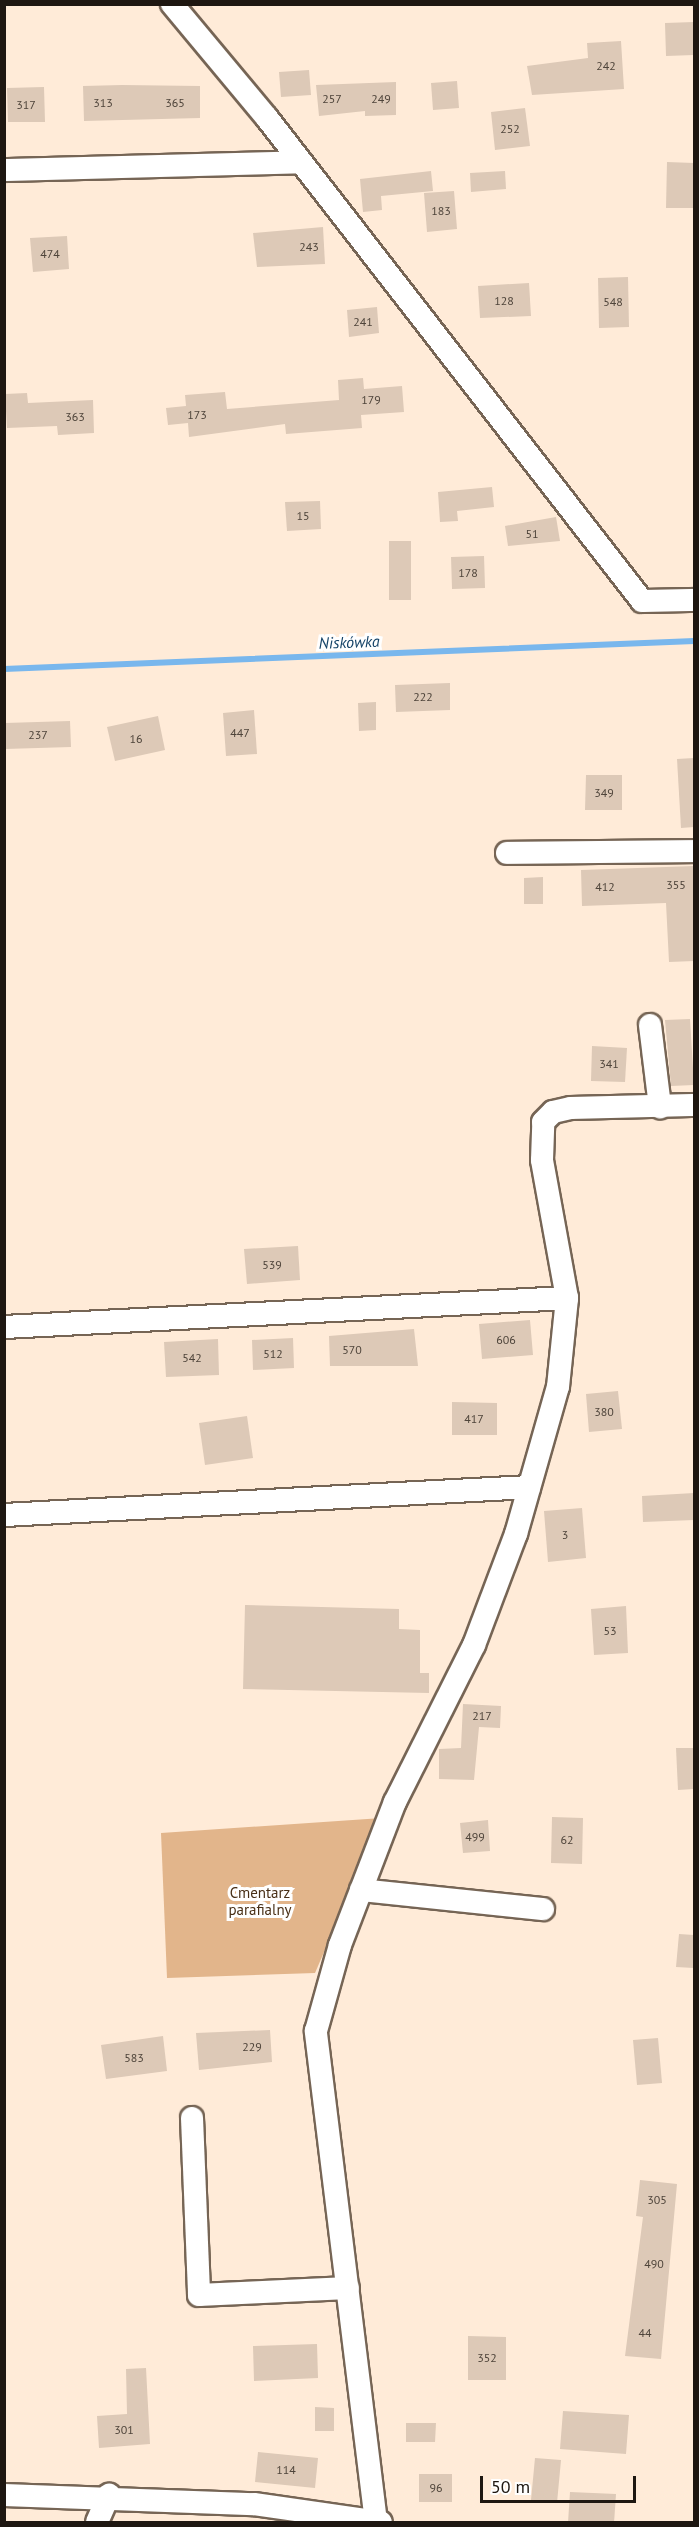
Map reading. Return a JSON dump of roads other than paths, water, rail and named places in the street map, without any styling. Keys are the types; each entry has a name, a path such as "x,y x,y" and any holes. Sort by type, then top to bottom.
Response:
{"street":[{"path":"172,4 301,162 642,601 694,600"},
{"path":"4,170 301,162"},
{"path":"507,853 694,851"},
{"path":"651,1025 660,1107"},
{"path":"4,2495 110,2495 254,2504 378,2522 316,2031 361,1890 395,1802 474,1645 529,1487 558,1387 567,1298 542,1160 543,1122 553,1112 571,1108 694,1105"},
{"path":"4,1327 567,1298"},
{"path":"4,1515 529,1487"},
{"path":"361,1890 543,1910"},
{"path":"192,2118 199,2295 348,2288"},
{"path":"97,2523 110,2495"}],"waterway":[{"name":"Niskówka","path":"4,669 694,641"}],"park label":[{"name":"Cmentarz parafialny","path":"260,1900"}]}
